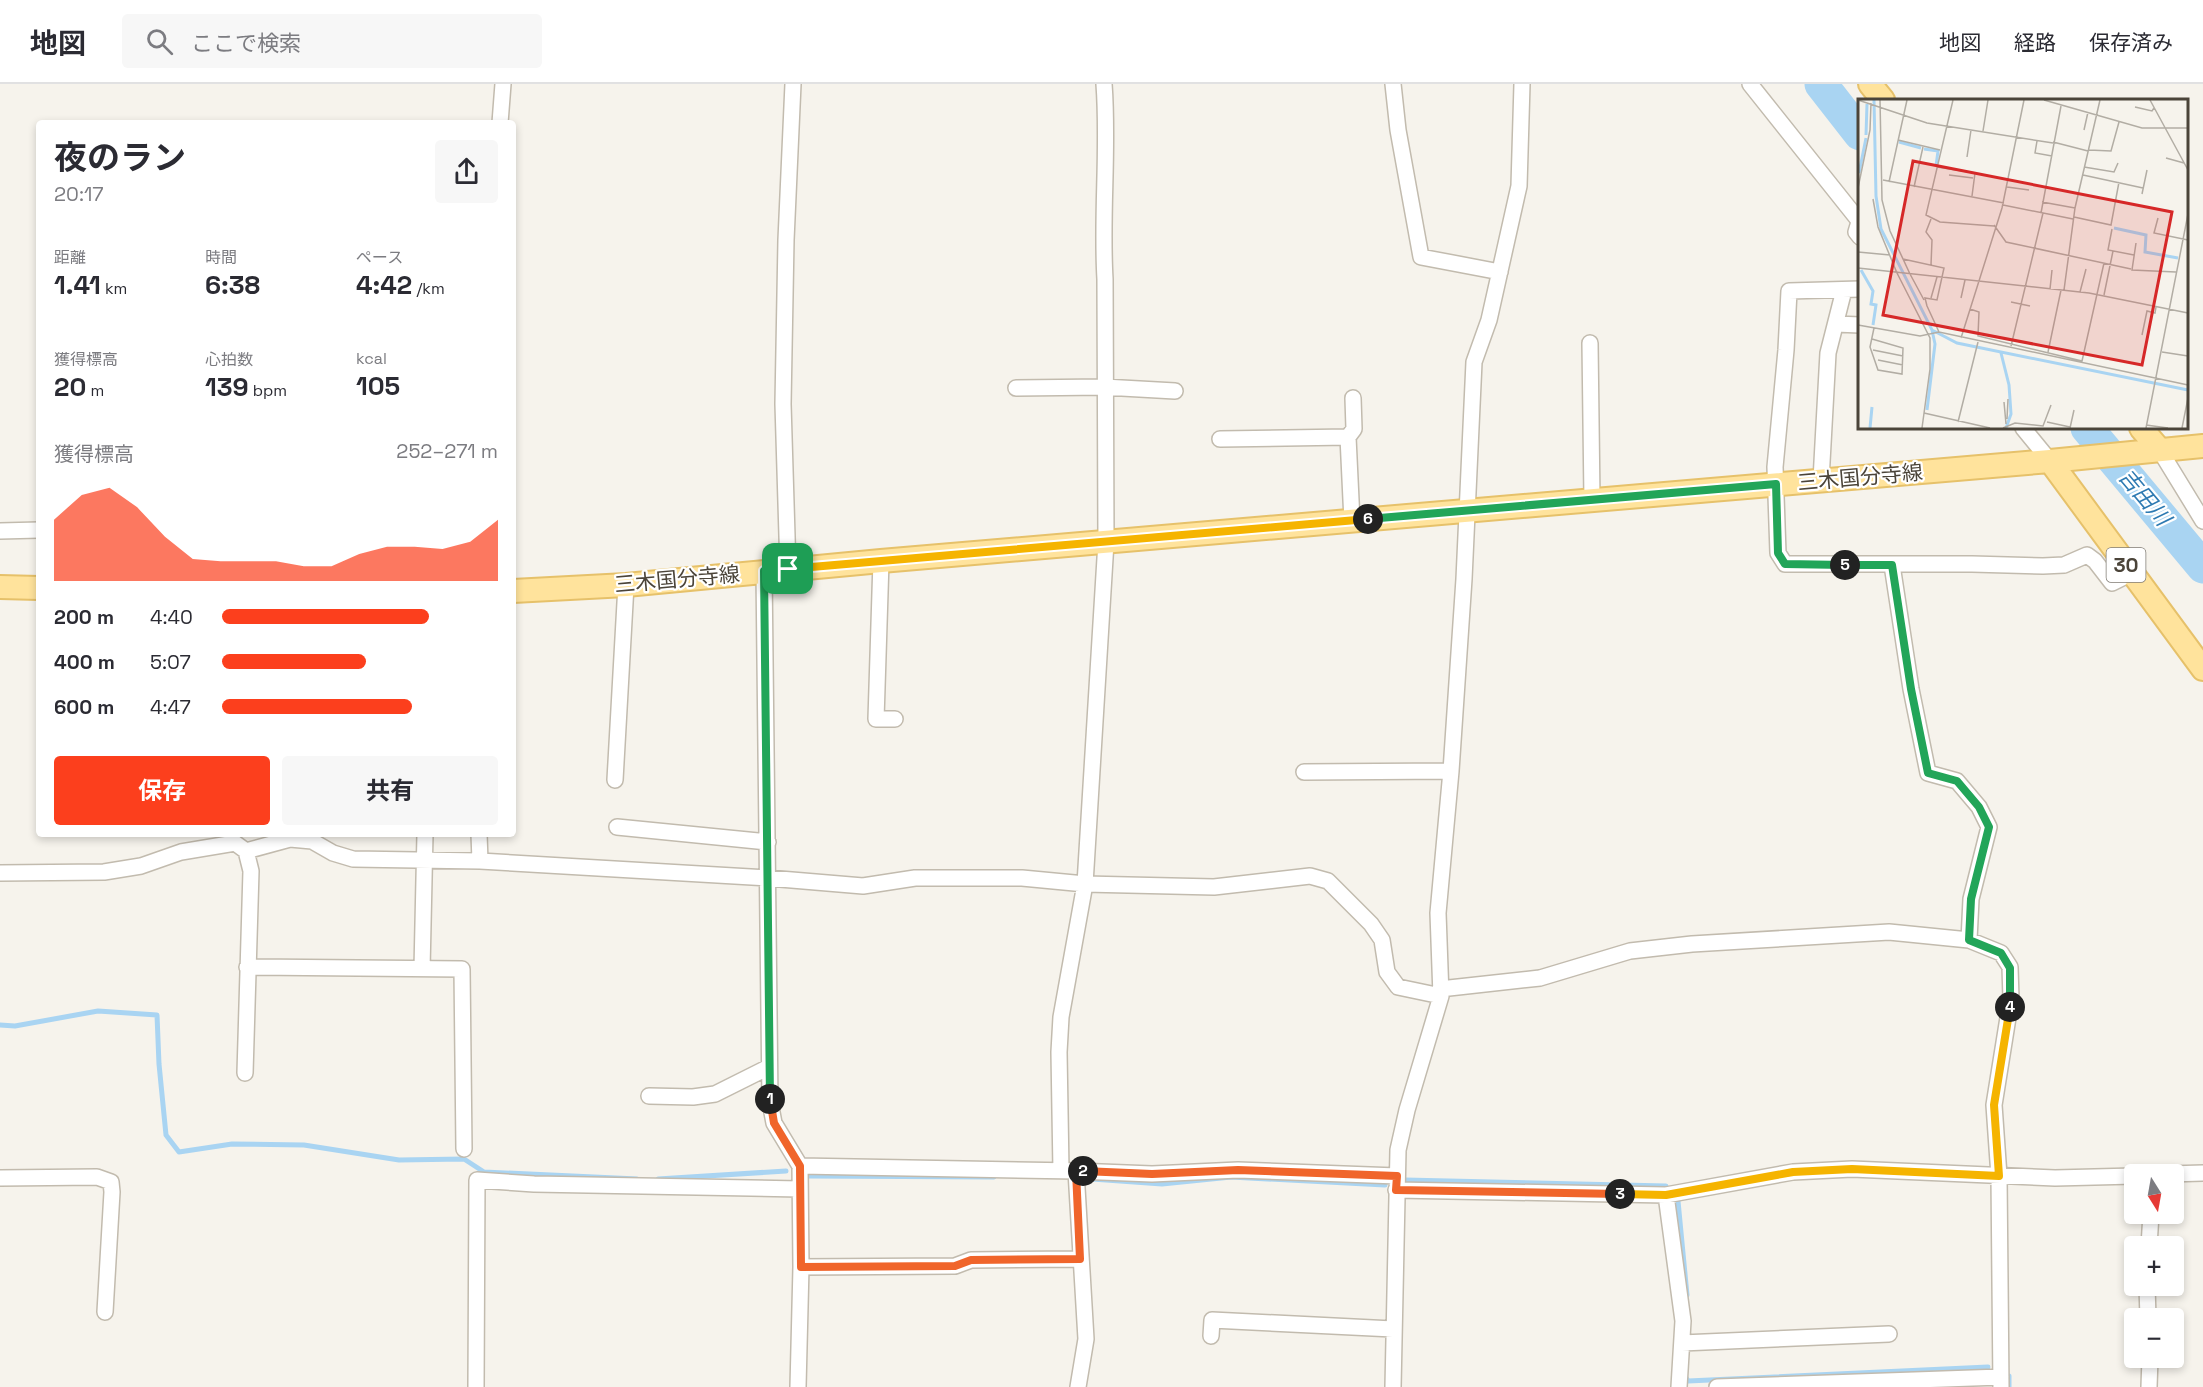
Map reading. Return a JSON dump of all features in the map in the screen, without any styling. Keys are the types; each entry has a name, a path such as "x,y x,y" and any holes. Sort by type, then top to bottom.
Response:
{"main road":[{"path":"1870,84 1882,99"},
{"path":"2142,429 2156,450"},
{"name":"三木国分寺線","path":"516,591 626,585 764,571 2053,461 2203,446"},
{"name":"30","path":"2053,461 2203,669"},
{"path":"0,587 36,588"}],"street":[{"path":"500,120 503,84"},
{"path":"788,569 783,404 786,240 793,84"},
{"path":"1078,1387 1086,1339 1059,1052 1061,1017 1085,884 1106,542 1105,279 1102,236 1106,107 1104,84"},
{"path":"1393,84 1398,130 1421,256 1500,272"},
{"path":"1393,1387 1398,1150 1440,992 1438,913 1451,771 1474,362 1489,320 1519,186 1522,84"},
{"path":"1749,84 1858,221"},
{"path":"1821,480 1828,353 1836,324 1852,289 1789,291 1775,467 1778,553 1785,564 2043,566 2064,565 2087,555 2095,561 2112,583 2132,573"},
{"path":"1836,324 1858,325"},
{"path":"1590,343 1592,500"},
{"path":"1016,388 1104,387 1175,391"},
{"path":"1352,521 1348,437 1354,429 1353,398"},
{"path":"2024,429 2053,461"},
{"path":"1220,439 1348,437"},
{"path":"2156,450 2203,521"},
{"path":"0,531 36,530"},
{"path":"881,561 876,719 895,719"},
{"path":"1892,565 1911,689 1928,773 1957,781 1979,807 1989,827 1971,899 1969,940"},
{"path":"764,571 770,1101 774,1123 800,1166 801,1267 798,1387"},
{"path":"615,780 626,585"},
{"path":"1304,772 1451,771"},
{"path":"617,827 768,842"},
{"path":"422,969 425,837"},
{"path":"479,837 480,861"},
{"path":"246,851 290,838 312,841 333,853 353,859 480,861 863,886 915,878 1022,878 1085,884 1214,887 1310,876 1328,882 1371,924 1382,940 1387,972 1398,987 1440,992 1540,978 1630,951 1692,944 1889,932 1969,940 2001,953 2010,968 2011,999 1994,1105 1999,1176 2001,1382 1717,1387"},
{"path":"0,873 104,872 141,866 181,852 235,843 246,851 250,871 245,1073"},
{"path":"247,967 462,969 464,1149"},
{"path":"649,1096 693,1097 715,1094 770,1067"},
{"path":"800,1166 1072,1175 1238,1170 1396,1183 1666,1195 1793,1172 1852,1169 2055,1178 2124,1176"},
{"path":"2184,1174 2203,1173"},
{"path":"0,1178 97,1177 111,1182 105,1312"},
{"path":"476,1387 477,1180 590,1185 800,1189"},
{"path":"1666,1195 1683,1322 1679,1387"},
{"path":"801,1267 955,1266 971,1260 1080,1259"},
{"path":"1211,1336 1212,1320 1393,1329"},
{"path":"1682,1343 1889,1334"},
{"path":"2149,1387 2150,1368"}],"waterway":[{"name":"吉田川","path":"1821,84 1858,131"},
{"name":"吉田川","path":"2088,429 2203,567"},
{"path":"0,1025 15,1026 98,1011 157,1015 166,1135 179,1152 232,1144 304,1145 399,1160 464,1159 484,1172 637,1179"},
{"path":"658,1179 786,1171"},
{"path":"809,1176 994,1177"},
{"path":"1078,1178 1162,1184 1231,1177 1385,1185"},
{"path":"1405,1180 1666,1186"},
{"path":"1678,1201 1687,1295"},
{"path":"1684,1375 1688,1381 1988,1367"},
{"path":"2009,1376 2009,1387"}],"route":[{"path":"1776,484 1778,553 1785,564 1892,565 1911,689 1928,773 1957,781 1979,807 1989,827 1971,899 1969,940 2001,953 2010,968 2011,999 1994,1105 1999,1176 1852,1169 1793,1172 1666,1195 1396,1190 1397,1176 1238,1170 1152,1174 1076,1171 1080,1259 971,1260 955,1266 801,1267 800,1166 774,1123 770,1101 764,571 788,569 1776,484"}]}
